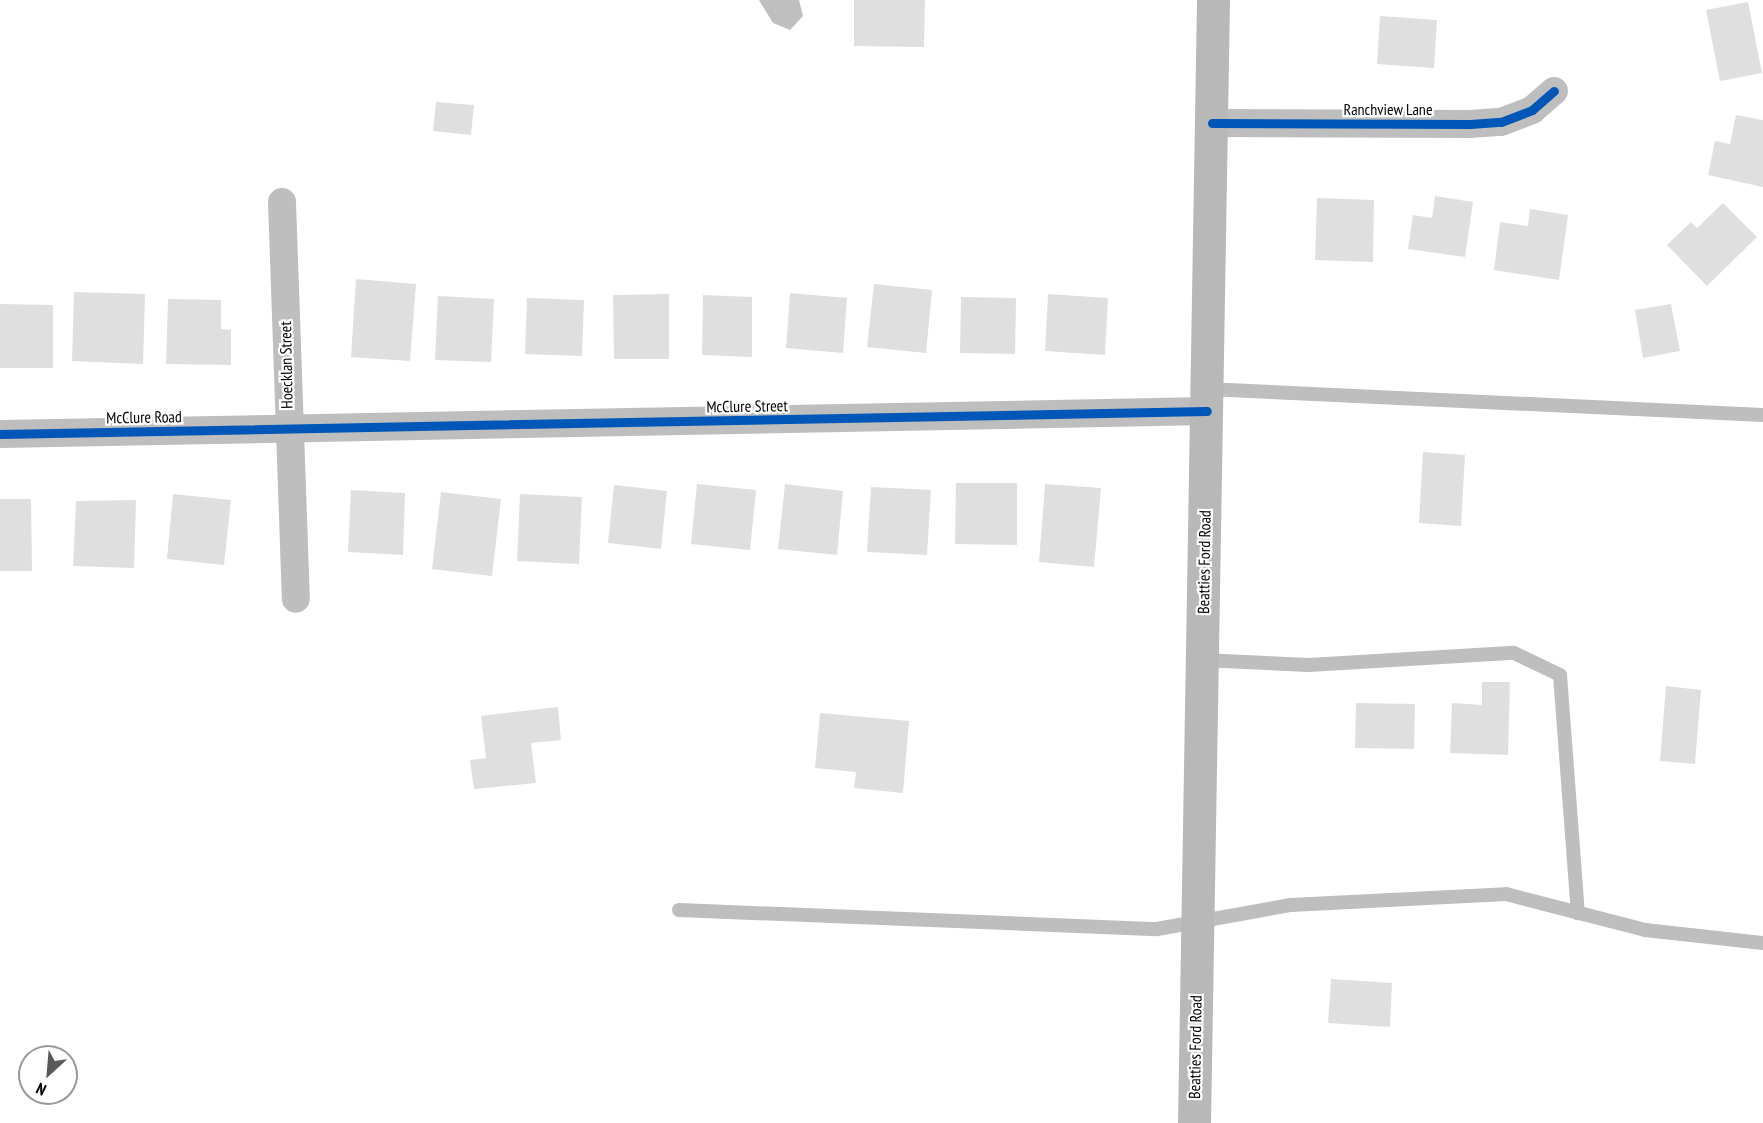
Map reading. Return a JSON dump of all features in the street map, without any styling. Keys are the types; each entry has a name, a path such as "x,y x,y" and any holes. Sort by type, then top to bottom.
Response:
{"main road":[{"name":"Beatties Ford Road","path":"1194,1123 1213,0"}],"street":[{"name":"Ranchview Lane","path":"1212,123 1470,124 1501,122 1532,110 1554,91"},
{"name":"Hoecklan Street","path":"282,202 288,431 296,600"},
{"name":"McClure Street","path":"288,431 1207,400"},
{"name":"McClure Road","path":"0,434 288,431"}],"lane":[{"path":"1207,400 1763,415"},
{"path":"1202,660 1309,665 1514,653 1560,675 1578,913"},
{"path":"679,910 1156,929 1197,919 1291,905 1506,894 1645,930 1763,943"}],"shaded area":[{"path":"759,0 799,0 803,16 790,30 773,23"}],"building":[{"path":"854,0 925,0 924,47 854,46"},
{"path":"1748,2 1762,73 1720,81 1706,10"},
{"path":"1380,16 1437,20 1434,68 1377,64"},
{"path":"436,102 474,105 471,135 433,131"},
{"path":"1736,115 1763,120 1763,187 1708,175 1715,141 1730,144"},
{"path":"1435,196 1473,202 1465,257 1408,249 1413,215 1432,218"},
{"path":"1317,198 1374,200 1373,262 1315,260"},
{"path":"1723,203 1757,237 1707,286 1667,245 1691,222 1697,228"},
{"path":"1530,209 1568,215 1559,280 1494,270 1500,222 1528,226"},
{"path":"356,279 416,284 410,361 351,357"},
{"path":"874,284 932,290 926,353 867,347"},
{"path":"74,292 145,294 143,364 72,361"},
{"path":"790,293 847,298 843,353 786,348"},
{"path":"669,294 669,359 614,359 613,295"},
{"path":"1048,294 1108,298 1105,355 1045,351"},
{"path":"703,295 752,297 752,357 702,355"},
{"path":"438,296 494,299 491,362 435,360"},
{"path":"961,297 1016,298 1015,354 960,353"},
{"path":"527,298 584,300 582,356 525,354"},
{"path":"168,299 221,300 221,329 231,330 231,365 166,364"},
{"path":"0,304 53,305 53,368 0,368"},
{"path":"1671,304 1680,351 1643,358 1635,310"},
{"path":"1423,452 1465,455 1461,526 1419,523"},
{"path":"956,483 1017,483 1017,545 955,544"},
{"path":"697,484 756,490 750,550 691,544"},
{"path":"785,484 843,491 837,555 778,549"},
{"path":"1045,484 1101,488 1094,567 1039,562"},
{"path":"614,485 667,491 661,549 608,543"},
{"path":"871,487 931,490 927,555 867,552"},
{"path":"351,490 405,493 403,555 348,552"},
{"path":"441,492 501,499 492,576 432,569"},
{"path":"173,494 231,500 224,565 167,559"},
{"path":"520,494 582,497 579,564 517,561"},
{"path":"0,499 31,499 32,571 0,571"},
{"path":"136,500 134,568 73,566 76,501"},
{"path":"1482,682 1510,682 1508,755 1450,753 1452,703 1482,705"},
{"path":"1666,686 1701,690 1695,764 1660,761"},
{"path":"1356,703 1415,704 1414,749 1355,748"},
{"path":"558,707 561,740 531,743 536,783 474,789 470,760 486,758 481,716"},
{"path":"820,713 909,721 903,793 854,788 856,772 815,768"},
{"path":"1331,979 1392,983 1390,1027 1328,1023"}],"cycle path":[{"path":"1212,123 1470,124 1501,122 1532,110 1554,91"},
{"path":"0,434 1207,411"}]}
